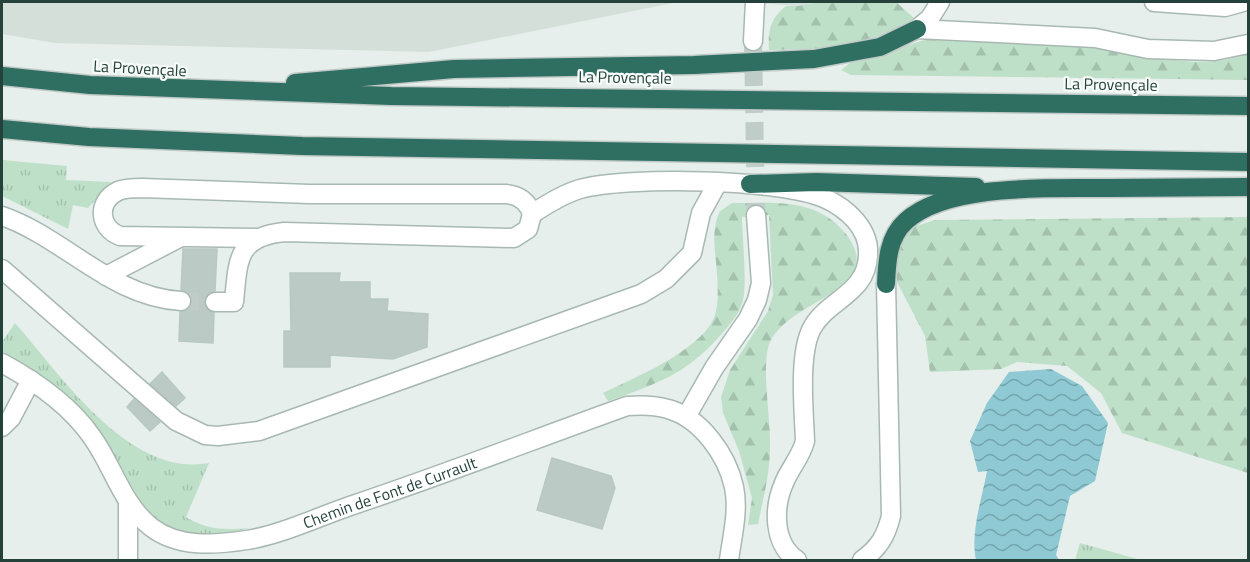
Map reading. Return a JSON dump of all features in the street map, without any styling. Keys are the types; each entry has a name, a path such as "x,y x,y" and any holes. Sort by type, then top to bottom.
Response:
{"highway":[{"path":"211,90 454,69 814,59 880,47 917,29"},
{"name":"La Provençale","path":"2,76 90,85 391,96 1248,106"},
{"path":"2,129 89,137 302,146 1248,162"},
{"path":"750,184 816,182 1002,189 1248,187"},
{"path":"886,284 891,243 904,222 914,214 950,200 1002,189"}],"street":[{"path":"753,41 755,2"},
{"path":"917,29 930,18 940,2"},
{"path":"1154,2 1226,7 1243,2"},
{"path":"917,29 1095,38 1148,49 1214,51 1248,44"},
{"path":"532,214 524,200 515,195 506,194 309,194 142,188 119,190 106,201 102,209 105,225 111,233 120,236 257,238 284,232 514,238 528,229 532,214 549,203 581,189 640,181 750,184 822,197 830,201 853,217 867,243 866,270 859,285 824,314 812,328 807,341 805,441 802,452 783,484 777,515 782,546 797,561"},
{"path":"2,269 176,421 205,435 245,434 430,372 641,294 666,279 692,253 700,213 717,184"},
{"path":"687,417 714,368 748,319 757,300 760,283 756,215"},
{"path":"2,216 44,236 106,276 138,293 159,299 181,301"},
{"path":"106,276 181,237"},
{"path":"215,302 234,302 238,261 242,251 257,238"},
{"path":"862,561 874,552 886,535 891,516 885,337 886,284"},
{"name":"Chemin de Font de Currault","path":"2,363 31,380 61,403 92,436 128,502 151,527 182,543 216,544 250,540 442,476 627,406 646,405 668,409 687,417 711,439 734,487 736,514 729,561"},
{"path":"2,427 11,418 31,380"},
{"path":"128,502 128,561"}],"shaded area":[{"path":"2,2 678,2 429,52 55,43 2,34"},
{"path":"741,2 817,2 799,6"}],"green space":[{"path":"817,2 896,2 914,18 879,36 844,45 827,48 769,50 771,25 786,6"},
{"path":"931,38 1063,42 1166,59 1209,62 1230,59 1248,52 1248,80 851,75 841,70 850,63"},
{"path":"2,160 67,166 66,180 111,182 88,208 73,205 68,229 2,196"},
{"path":"732,203 779,203 808,208 834,222 846,234 856,254 855,270 845,283 792,318 777,331 768,348 766,383 770,437 769,467 758,524 748,525 752,498 739,451 723,413 721,397 730,370 768,311 773,295 769,215 742,217 744,296 737,313 718,338 693,361 668,377 608,401 603,393 664,363 705,332 713,320 718,298 715,227 720,211"},
{"path":"1248,217 1248,473 1122,433 1101,393 1067,366 1017,362 1001,369 930,372 925,336 897,282 897,253 904,235 913,227 935,220"},
{"path":"15,323 76,394 99,418 125,439 151,455 180,463 209,463 186,517 216,528 249,528 232,533 200,535 169,528 155,520 132,494 104,439 92,422 61,392 2,351 2,342"},
{"path":"1080,543 1141,560 1075,560"}],"water":[{"path":"1051,369 1082,386 1108,423 1095,481 1070,496 1056,555 1059,560 976,560 974,538 987,471 978,472 970,441 987,403 1009,372"}],"building":[{"path":"183,249 217,249 215,291 209,293 204,301 206,308 214,313 213,343 179,341 180,312 189,308 192,302 188,293 181,290"},
{"path":"290,273 340,273 339,282 370,282 370,299 388,299 387,311 428,314 427,347 393,359 330,355 330,367 284,367 284,331 291,331"},
{"path":"162,372 185,398 176,406 150,384"},
{"path":"134,399 160,422 150,431 127,407"},
{"path":"552,458 611,476 615,488 602,529 537,510"}],"tunnel":[{"path":"753,41 756,215"},
{"path":"181,301 215,302"}]}
